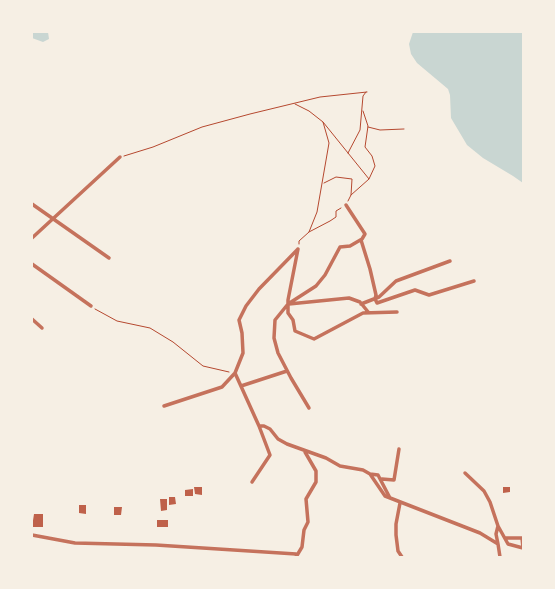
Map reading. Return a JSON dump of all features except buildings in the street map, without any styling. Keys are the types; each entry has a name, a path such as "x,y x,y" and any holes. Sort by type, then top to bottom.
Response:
{"street":[{"path":"32,238 120,158"},
{"path":"32,204 110,258"},
{"path":"309,408 278,353 274,338 275,320 288,304 316,286 325,275 340,247 350,246 361,240 365,234 346,205"},
{"path":"361,240 372,275 376,295 374,299"},
{"path":"298,249 288,304 288,313 293,320 295,331 314,339 363,313 397,312"},
{"path":"164,406 222,387 235,374 243,353 242,333 239,320 246,306 259,289 298,249"},
{"path":"361,304 379,298 396,281 450,260"},
{"path":"32,264 91,306"},
{"path":"374,299 378,303 415,290 428,295 474,281"},
{"path":"288,304 349,298 361,304 369,313"},
{"path":"32,319 42,328"},
{"path":"241,386 287,371"},
{"path":"235,374 259,426 270,455 252,482"},
{"path":"259,426 270,428 278,439 304,451 326,458 340,466 353,467 370,474 378,475 382,479 384,488 390,499"},
{"path":"382,479 394,480 399,450"},
{"path":"32,535 75,543 156,545 296,555 302,547 304,530 308,522 306,499 316,482 316,471 304,451"},
{"path":"465,473 484,491 496,516 498,526 508,544 523,548 522,538 506,538"},
{"path":"370,474 380,491 390,499 480,533 498,544"},
{"path":"400,503 396,524 396,536 398,551 402,557"},
{"path":"498,526 496,534 500,557"}],"path":[{"path":"120,158 153,147 202,127 320,97 367,92 363,96 363,111 368,126 365,147 372,156 375,166 369,179 351,195 346,205 336,211 336,217 309,232 299,241 298,249"},
{"path":"294,104 309,111 323,122 369,179"},
{"path":"348,153 360,130 360,119 363,111"},
{"path":"309,232 317,212 323,183 324,167 328,159 329,142 323,122"},
{"path":"368,126 380,130 404,128"},
{"path":"323,183 336,177 352,179 351,195"},
{"path":"91,306 117,321 150,328 173,342 203,366 235,374"}],"shaded area":[{"path":"32,32 48,32 49,39 43,42 32,38"},
{"path":"413,32 523,32 523,183 483,158 467,145 451,118 450,95 448,89 417,63 411,54 409,44"}]}
